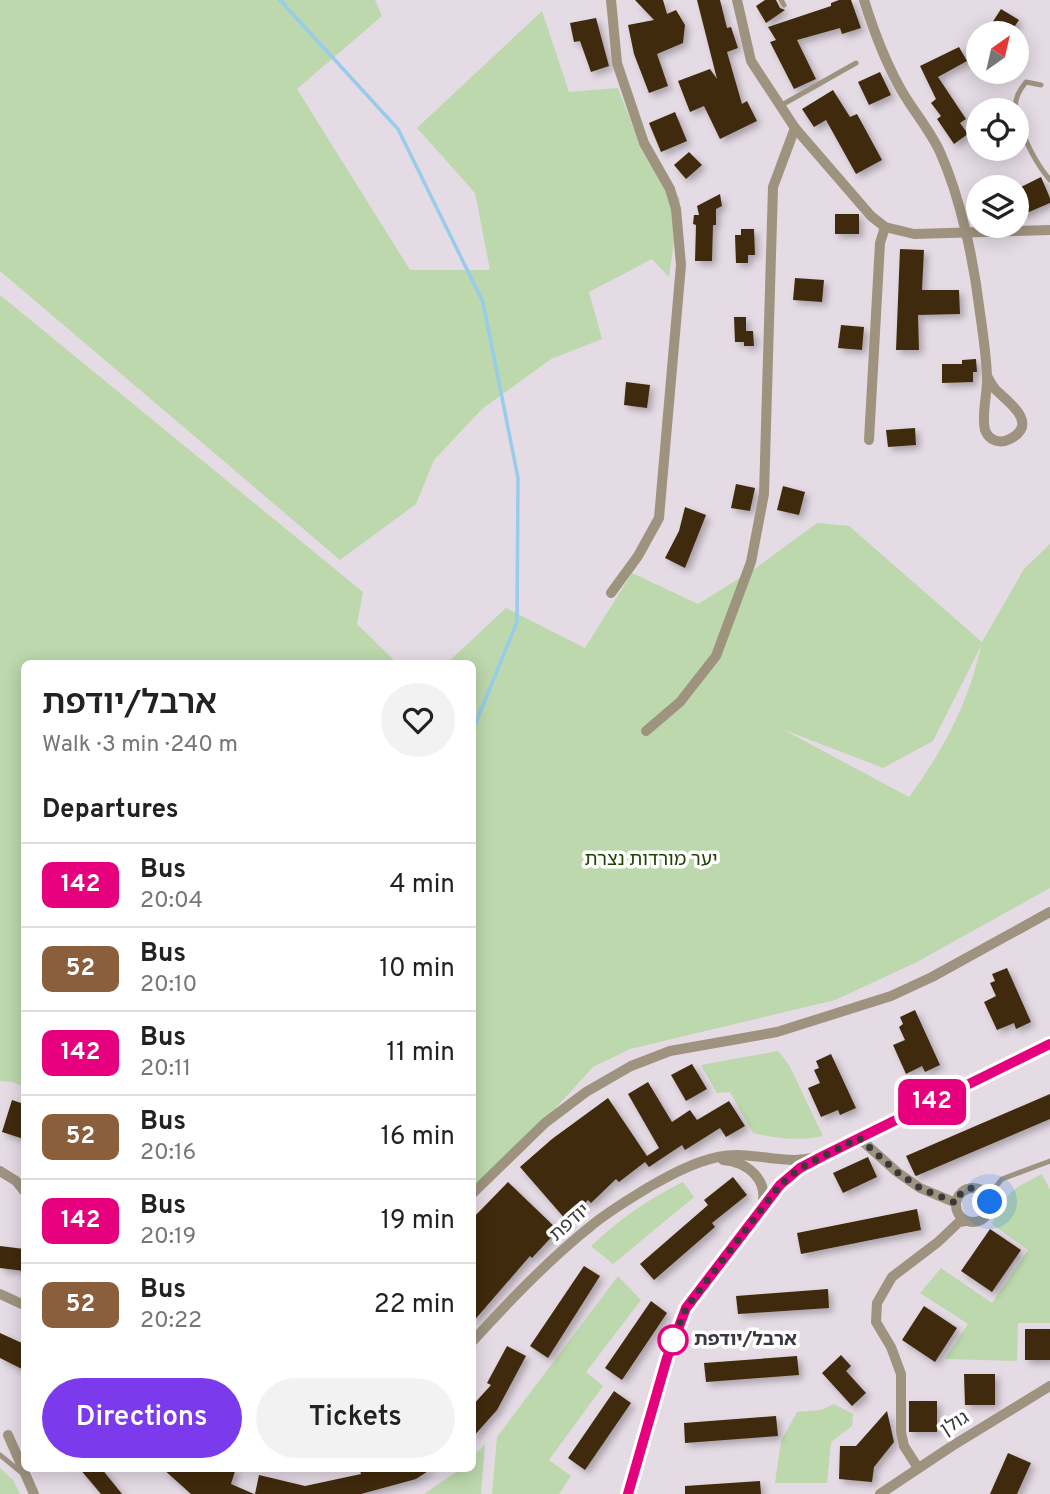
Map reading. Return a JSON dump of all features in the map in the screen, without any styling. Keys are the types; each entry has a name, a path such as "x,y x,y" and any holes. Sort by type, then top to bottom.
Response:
{"street":[{"path":"611,0 617,63 644,143 670,189 676,209 681,265 659,518 638,556 611,593"},
{"path":"737,0 751,61 795,128 872,216 885,226 914,234 966,233 940,152 901,90 874,32 863,0"},
{"path":"646,731 680,702 716,656 751,562 764,494 773,187 795,128"},
{"path":"869,440 880,243 885,226"},
{"path":"1029,231 1050,230"},
{"path":"967,238 980,311 987,376 984,428 989,437 997,442 1005,442 1016,436 1022,424 1020,414 1013,404 994,388 987,376"},
{"path":"476,1190 545,1124 586,1092 631,1066 670,1051 777,1032 891,996 932,977 1050,912"},
{"path":"628,1494 677,1327 686,1308 761,1208 790,1176 823,1156 1050,1044"},
{"path":"859,1138 897,1172 920,1188 956,1203"},
{"name":"יודפת","path":"476,1338 531,1281 591,1226 662,1180 710,1159 744,1154 807,1159 823,1156"},
{"path":"710,1159 733,1161 746,1166 764,1187 761,1208"},
{"path":"0,1171 21,1187"},
{"path":"918,1468 904,1446 901,1432 901,1374 891,1347 876,1322 877,1303 892,1277 939,1242 958,1222 978,1222 984,1218 990,1208 988,1196 983,1191 972,1188 961,1193 956,1203 959,1214 966,1221"},
{"path":"0,1294 21,1304"},
{"name":"גולן","path":"880,1494 1050,1386"},
{"path":"8,1435 21,1466"},
{"path":"24,1472 34,1494"}],"lane":[{"path":"780,106 856,62"},
{"path":"1017,98 1027,82 1041,85"},
{"path":"1029,147 1050,180"},
{"path":"988,1196 1003,1179 1050,1161"},
{"path":"0,1455 22,1473 28,1482"}],"green space":[{"path":"0,0 375,0 382,16 297,89 410,270 490,270 475,193 417,128 542,11 569,92 618,88 639,142 680,199 669,277 652,259 589,292 602,339 551,359 482,409 434,460 416,504 340,560 0,271"},
{"path":"0,295 363,592 357,624 394,660 21,660 21,1086 0,1081"},
{"name":"יער מורדות נצרת","path":"817,523 849,526 982,642 1024,569 1050,544 1050,888 917,962 835,1000 630,1049 593,1067 476,1196 476,660 450,660 506,608 585,648 632,573 698,604 756,568","holes":["981,646 969,687 933,762 909,797 782,729 883,768 933,741"]},
{"path":"778,1051 789,1065 823,1136 788,1139 753,1133 730,1092 717,1093 701,1065"},
{"path":"1042,1174 1050,1190 1050,1323 1018,1323 1017,1361 945,1359 968,1324 920,1293 941,1268 992,1303 1028,1250 992,1224 1011,1193"},
{"path":"683,1182 694,1197 613,1264 591,1246 635,1210"},
{"path":"618,1276 641,1300 586,1372 603,1386 549,1460 571,1476 559,1494 492,1494 497,1437"},
{"path":"834,1404 853,1414 852,1426 831,1442 827,1483 775,1483 781,1441 797,1412 821,1410"},
{"path":"485,1444 481,1494 424,1494 456,1472 476,1472 476,1454"},
{"path":"0,1468 13,1480 20,1494 0,1494"}],"building":[{"path":"635,0 663,0 667,14 676,10 685,25 683,43 657,54 668,86 649,93 634,54 628,25 654,20"},
{"path":"697,0 720,0 727,28 731,27 738,48 727,52 742,104 747,101 757,121 720,139 704,106 690,112 678,81 710,69 717,79"},
{"path":"765,0 776,0 780,8 785,10 766,23 756,6"},
{"path":"851,0 861,28 842,34 840,28 797,40 816,79 794,89 770,42 776,40 768,27 831,6 831,3"},
{"path":"1001,9 1019,20 1018,21 993,21"},
{"path":"596,18 609,66 591,72 580,41 574,42 570,23"},
{"path":"959,47 966,59 938,77 966,119 960,123 966,135 954,144 937,119 941,116 931,103 936,99 920,66"},
{"path":"880,72 891,95 869,105 858,82"},
{"path":"833,90 850,117 857,114 882,160 856,174 826,120 814,127 802,109"},
{"path":"675,112 687,141 661,152 649,123"},
{"path":"689,152 702,165 686,179 674,165"},
{"path":"1041,177 1050,203 1029,212 1029,183"},
{"path":"720,194 722,206 716,209 716,225 713,225 712,261 695,261 696,225 693,224 694,215 699,215 697,206"},
{"path":"835,214 859,214 859,234 835,234"},
{"path":"741,229 754,229 755,255 748,255 748,263 736,263 735,235 741,235"},
{"path":"900,249 924,250 922,290 959,290 960,314 918,315 919,350 896,350"},
{"path":"795,278 824,280 822,302 793,300"},
{"path":"734,317 746,317 746,331 753,331 754,346 735,342"},
{"path":"841,325 864,327 862,350 838,348"},
{"path":"976,359 977,372 973,372 973,382 942,383 942,364 962,364 962,360"},
{"path":"626,382 650,385 647,408 624,405"},
{"path":"915,428 916,445 888,447 886,430"},
{"path":"736,484 755,488 750,511 731,508"},
{"path":"783,486 805,492 799,515 777,510"},
{"path":"685,507 706,515 685,568 665,558 679,531"},
{"path":"1007,968 1031,1022 1016,1029 1014,1023 997,1030 984,1002 996,996 990,983 995,981 992,974"},
{"path":"915,1010 940,1065 925,1072 922,1066 906,1074 893,1045 905,1040 899,1027 903,1024 900,1017"},
{"path":"831,1054 856,1108 840,1115 838,1110 821,1117 808,1088 820,1083 814,1070 819,1068 816,1061"},
{"path":"692,1064 707,1089 686,1101 671,1075"},
{"path":"648,1082 672,1122 690,1110 697,1120 729,1101 745,1126 726,1137 720,1128 685,1150 682,1145 649,1167 645,1162 619,1182 616,1179 591,1203 588,1200 567,1221 520,1167 552,1139 608,1098 647,1156 659,1148 628,1094"},
{"path":"1050,1094 1050,1119 915,1175 906,1156"},
{"path":"12,1100 21,1103 21,1138 2,1132"},
{"path":"868,1157 877,1177 843,1193 833,1173"},
{"path":"733,1177 747,1195 712,1223 715,1227 654,1280 640,1264 708,1205 704,1200"},
{"path":"508,1182 558,1230 532,1258 530,1256 476,1318 476,1215"},
{"path":"917,1209 921,1230 801,1254 797,1233"},
{"path":"990,1229 1021,1250 992,1292 961,1271"},
{"path":"0,1246 21,1249 21,1271 0,1268"},
{"path":"584,1266 600,1276 548,1358 530,1346"},
{"path":"828,1289 829,1308 738,1314 736,1296"},
{"path":"651,1301 667,1313 622,1380 605,1368"},
{"path":"924,1306 957,1328 935,1362 902,1340"},
{"path":"1025,1329 1050,1329 1050,1360 1025,1360"},
{"path":"0,1333 21,1343 21,1368 0,1358"},
{"path":"507,1346 526,1356 497,1410 476,1434 476,1402 491,1385 487,1383"},
{"path":"841,1355 851,1366 846,1371 866,1393 852,1406 822,1373"},
{"path":"797,1356 799,1375 706,1382 704,1363"},
{"path":"964,1374 995,1374 995,1405 965,1405"},
{"path":"614,1391 631,1403 585,1470 568,1458"},
{"path":"909,1401 937,1401 937,1432 909,1432"},
{"path":"887,1411 894,1442 874,1467 872,1482 839,1479 840,1446 856,1446"},
{"path":"776,1416 778,1436 685,1443 684,1423"},
{"path":"1008,1453 1031,1463 1017,1494 990,1494"},
{"path":"82,1472 104,1472 122,1494 101,1494"},
{"path":"166,1472 235,1472 231,1484 254,1494 191,1494"},
{"path":"360,1472 427,1472 416,1479 361,1494 255,1494 259,1475 305,1486 361,1474"},
{"path":"760,1481 761,1494 685,1494 685,1486"}],"waterway":[{"path":"280,0 398,129 483,302 518,478 517,622 476,722"}],"bus line":[{"name":"142","path":"628,1494 667,1358 686,1308 780,1185 800,1168 1050,1044"}],"place":[{"name":"ארבל/יודפת","path":"673,1340"}],"route":[{"path":"673,1340 672,1343 686,1308 780,1185 800,1168 859,1138 897,1172 920,1188 956,1203 966,1189 978,1188 988,1196 990,1202"}]}
